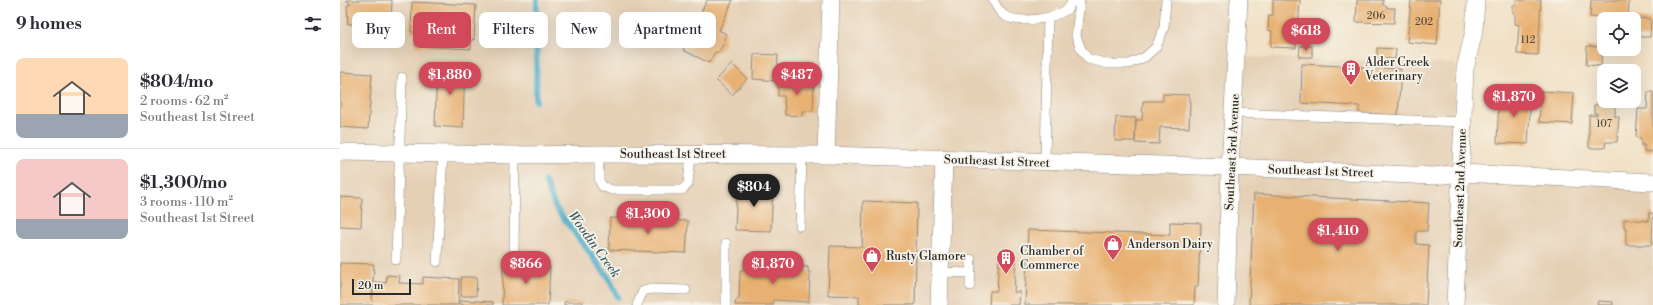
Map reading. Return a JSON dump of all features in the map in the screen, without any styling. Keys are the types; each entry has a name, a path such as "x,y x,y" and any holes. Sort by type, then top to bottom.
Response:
{"street":[{"path":"826,155 831,0"},
{"name":"Southeast 3rd Avenue","path":"1226,305 1230,168 1239,0"},
{"name":"Southeast 2nd Avenue","path":"1456,305 1465,69 1474,31 1476,0"},
{"name":"Southeast 1st Street","path":"340,152 515,155 826,155 1434,176 1460,173 1653,182"},
{"path":"939,305 944,160"}],"lane":[{"path":"993,0 997,8 1006,17 1027,20 1048,17 1066,10 1073,0"},
{"path":"1080,0 1076,36 1081,49 1088,59 1109,64 1129,64 1145,56 1156,47 1164,28 1166,0"},
{"path":"1045,163 1048,17"},
{"path":"396,260 402,76"},
{"path":"1233,113 1463,122"},
{"path":"437,262 442,153"},
{"path":"599,154 599,180 602,186 612,190 682,190 688,184 691,154"},
{"path":"514,254 515,155"},
{"path":"800,226 802,155"},
{"path":"726,243 726,305"},
{"path":"970,286 971,259"},
{"path":"940,272 971,273"},
{"path":"637,305 643,291 650,289 686,290"}],"shaded area":[{"path":"340,0 1248,0 1245,57 1456,64 1453,167 1653,176 1653,305 340,305"}],"building":[{"path":"346,0 392,0 391,12 352,12 352,24 348,24 347,5 350,5 350,3"},
{"path":"707,0 733,0 719,30 726,34 724,39 725,42 717,53 715,52 709,63 683,50 684,48 716,48 716,12 701,12"},
{"path":"1273,0 1300,0 1298,29 1305,30 1304,41 1296,40 1296,48 1271,47 1272,31 1268,30 1269,15 1273,15"},
{"path":"1357,0 1383,0 1383,5 1387,6 1387,8 1395,8 1394,23 1356,22"},
{"path":"1411,0 1440,0 1437,45 1407,42"},
{"path":"1517,0 1541,0 1538,55 1517,54 1519,25 1515,24 1513,5 1516,5"},
{"path":"1591,0 1629,0 1628,12 1597,12 1597,17 1590,17"},
{"path":"412,2 476,5 474,40 472,39 471,49 452,48 471,48 471,12 413,12 413,32 411,32"},
{"path":"1641,18 1651,19 1650,37 1641,37"},
{"path":"1300,46 1312,46 1312,57 1299,57"},
{"path":"1587,46 1597,47 1597,56 1602,56 1601,64 1597,64 1597,66 1586,65"},
{"path":"1377,48 1396,49 1395,59 1377,58"},
{"path":"754,54 778,55 777,81 753,79"},
{"path":"437,64 465,65 463,128 435,126"},
{"path":"732,64 747,79 732,95 716,80"},
{"name":"Alder Creek Veterinary","path":"1302,64 1401,69 1398,115 1359,113 1359,106 1301,103"},
{"path":"340,72 372,74 368,129 340,127"},
{"path":"778,80 814,82 813,111 802,111 802,116 785,115 784,96 778,96"},
{"path":"1541,91 1574,93 1572,124 1539,122"},
{"path":"1648,92 1653,92 1653,152 1644,151 1644,145 1641,145 1641,138 1636,137 1638,109 1647,109"},
{"path":"1499,93 1531,94 1528,144 1497,143"},
{"path":"1163,94 1189,95 1189,128 1160,127 1159,144 1135,143 1136,120 1142,120 1143,101 1163,101"},
{"path":"1594,105 1597,105 1597,108 1615,108 1615,116 1619,117 1617,142 1606,142 1605,148 1589,148 1589,115 1597,115 1597,113 1594,113"},
{"path":"1116,117 1136,118 1135,141 1115,141"},
{"path":"737,184 773,185 771,231 735,230"},
{"path":"1254,194 1429,203 1427,231 1416,231 1416,244 1429,245 1426,305 1249,305"},
{"path":"340,197 362,198 361,227 340,226"},
{"name":"Rusty Glamore","path":"863,201 917,203 915,305 859,305 859,296 828,295 830,246 862,247"},
{"path":"1649,213 1653,213 1652,245 1626,245 1626,228 1624,228 1624,219 1649,221"},
{"path":"610,218 688,221 686,253 609,250"},
{"name":"Anderson Dairy","path":"1170,222 1201,223 1198,287 1195,287 1194,305 1025,305 1028,230 1170,235"},
{"name":"Chamber of Commerce","path":"999,259 1016,259 1014,292 1020,292 1019,305 989,305 990,291 997,291"},
{"path":"340,263 374,264 372,301 374,282 386,283 387,275 400,276 399,283 423,284 423,277 459,279 458,305 340,305"},
{"path":"503,265 550,267 548,305 502,305"},
{"path":"744,265 763,265 763,271 767,271 768,266 808,267 808,272 810,272 809,302 773,300 773,305 735,305 736,300 739,299 740,270 744,270"},
{"path":"461,277 477,277 476,296 461,296"},
{"path":"460,300 493,302 493,305 460,305"},
{"path":"1598,301 1613,302 1613,305 1597,305"},
{"path":"564,302 583,302 583,305 564,305"}],"waterway":[{"name":"Woodin Creek","path":"536,101 537,0"},
{"name":"Woodin Creek","path":"545,181 555,207 608,277 618,297"}],"place":[{"name":"Alder Creek Veterinary","path":"1351,86"},
{"name":"Anderson Dairy","path":"1113,261"},
{"name":"Rusty Glamore","path":"872,273"},
{"name":"Chamber of Commerce","path":"1006,275"}]}
